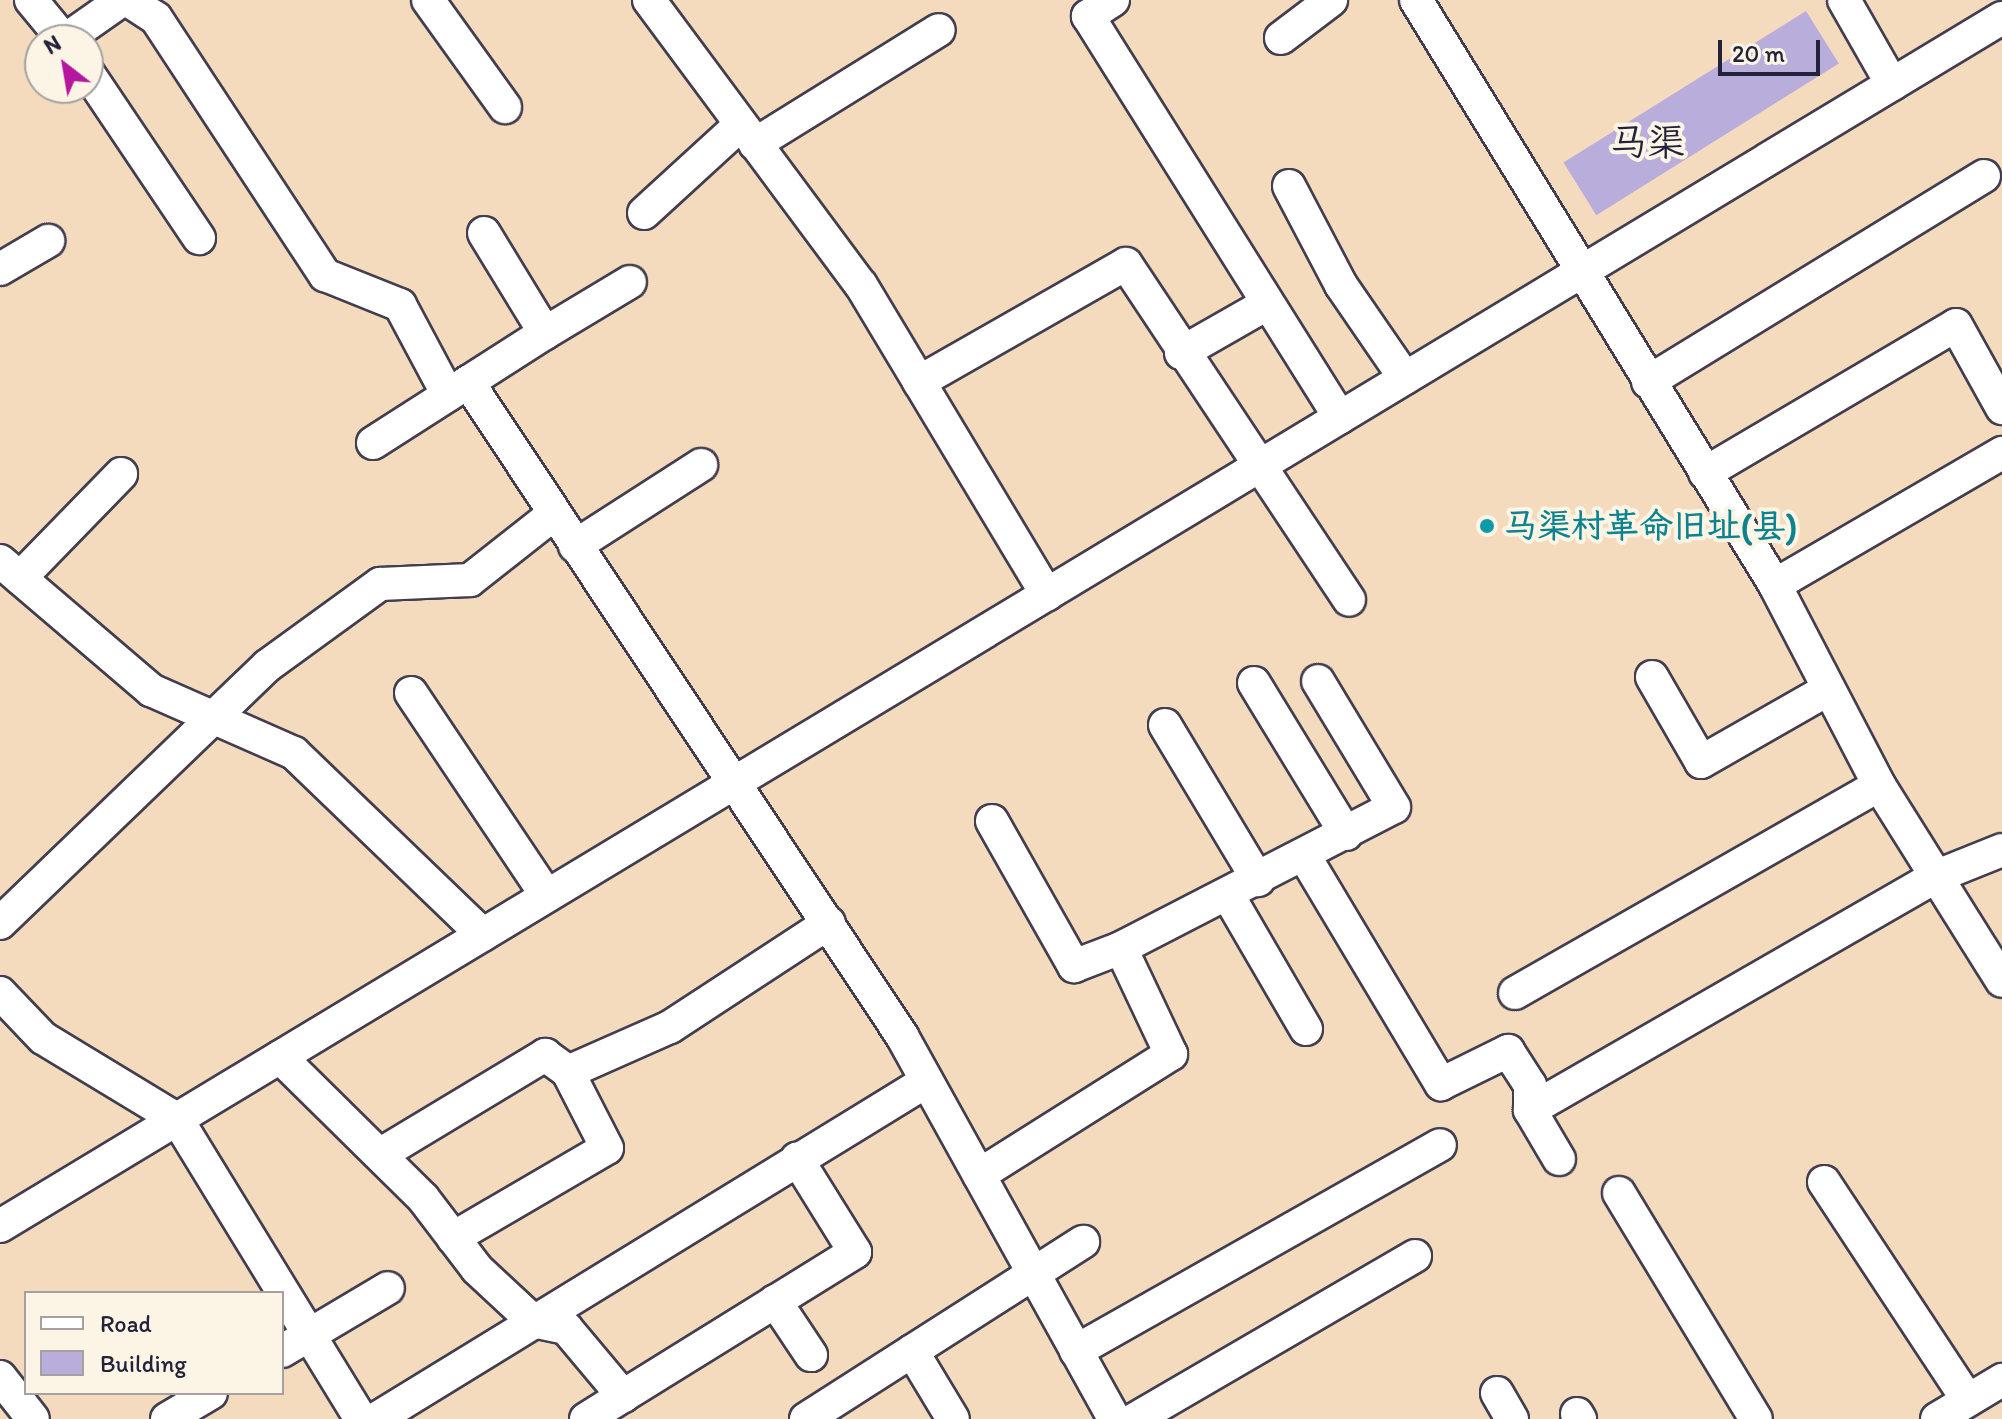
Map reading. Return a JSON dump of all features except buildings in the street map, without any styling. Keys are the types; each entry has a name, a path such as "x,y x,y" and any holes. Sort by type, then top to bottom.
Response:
{"street":[{"path":"31,0 51,24"},
{"path":"88,24 122,0"},
{"path":"128,0 156,18 325,275 400,305 458,389 554,514 738,781 927,1081 1114,1419"},
{"path":"428,0 505,107"},
{"path":"649,0 861,285 1047,594"},
{"path":"1113,0 1088,16 1340,417"},
{"path":"1281,38 1331,0"},
{"path":"1416,0 1580,273 1775,585 1879,785 2002,981"},
{"path":"1844,0 1892,84"},
{"path":"0,1226 2002,18"},
{"path":"644,213 748,134 939,30"},
{"path":"104,97 199,238"},
{"path":"1648,382 1984,176"},
{"path":"1289,186 1341,285 1405,378"},
{"path":"484,233 545,333"},
{"path":"0,269 48,241"},
{"path":"919,382 1126,264 1181,353 1262,464 1349,600"},
{"path":"373,443 630,282"},
{"path":"1181,353 1267,304"},
{"path":"1705,473 1956,325 2002,408"},
{"path":"1775,585 2002,453"},
{"path":"575,546 701,465"},
{"path":"121,474 10,570 151,690 294,753 483,935"},
{"path":"0,923 267,666 380,584 470,580 554,514"},
{"path":"1652,677 1701,762 1829,689"},
{"path":"992,821 1074,966 1121,948 1305,857 1394,807 1318,681"},
{"path":"1254,683 1346,834"},
{"path":"411,693 547,896"},
{"path":"1165,725 1258,880"},
{"path":"1515,993 1879,785"},
{"path":"1530,1110 1935,877 2002,850"},
{"path":"1305,857 1441,1084 1508,1051 1530,1085 1530,1110 1559,1159"},
{"path":"1228,895 1306,1029"},
{"path":"568,1072 670,1027 829,923"},
{"path":"979,1175 1171,1054 1121,948"},
{"path":"0,993 43,1038 177,1119 283,1291"},
{"path":"381,1154 545,1055 568,1072 607,1148 453,1238"},
{"path":"280,1057 381,1154 453,1238 533,1321 566,1328 623,1396"},
{"path":"376,1419 927,1081"},
{"path":"1076,1351 1440,1145"},
{"path":"586,1419 855,1252 797,1159"},
{"path":"1824,1182 1968,1400"},
{"path":"1619,1193 1756,1419"},
{"path":"806,1419 1083,1242"},
{"path":"1135,1419 1415,1256"},
{"path":"284,1350 388,1288"},
{"path":"284,1293 361,1419"},
{"path":"775,1301 811,1355"},
{"path":"912,1351 953,1419"},
{"path":"0,1377 33,1419"},
{"path":"1937,1419 2002,1380"},
{"path":"167,1419 208,1395"}],"place":[{"name":"马渠村革命旧址(县)","path":"1487,526"}],"district":[{"name":"马渠","path":"1647,143"}]}
